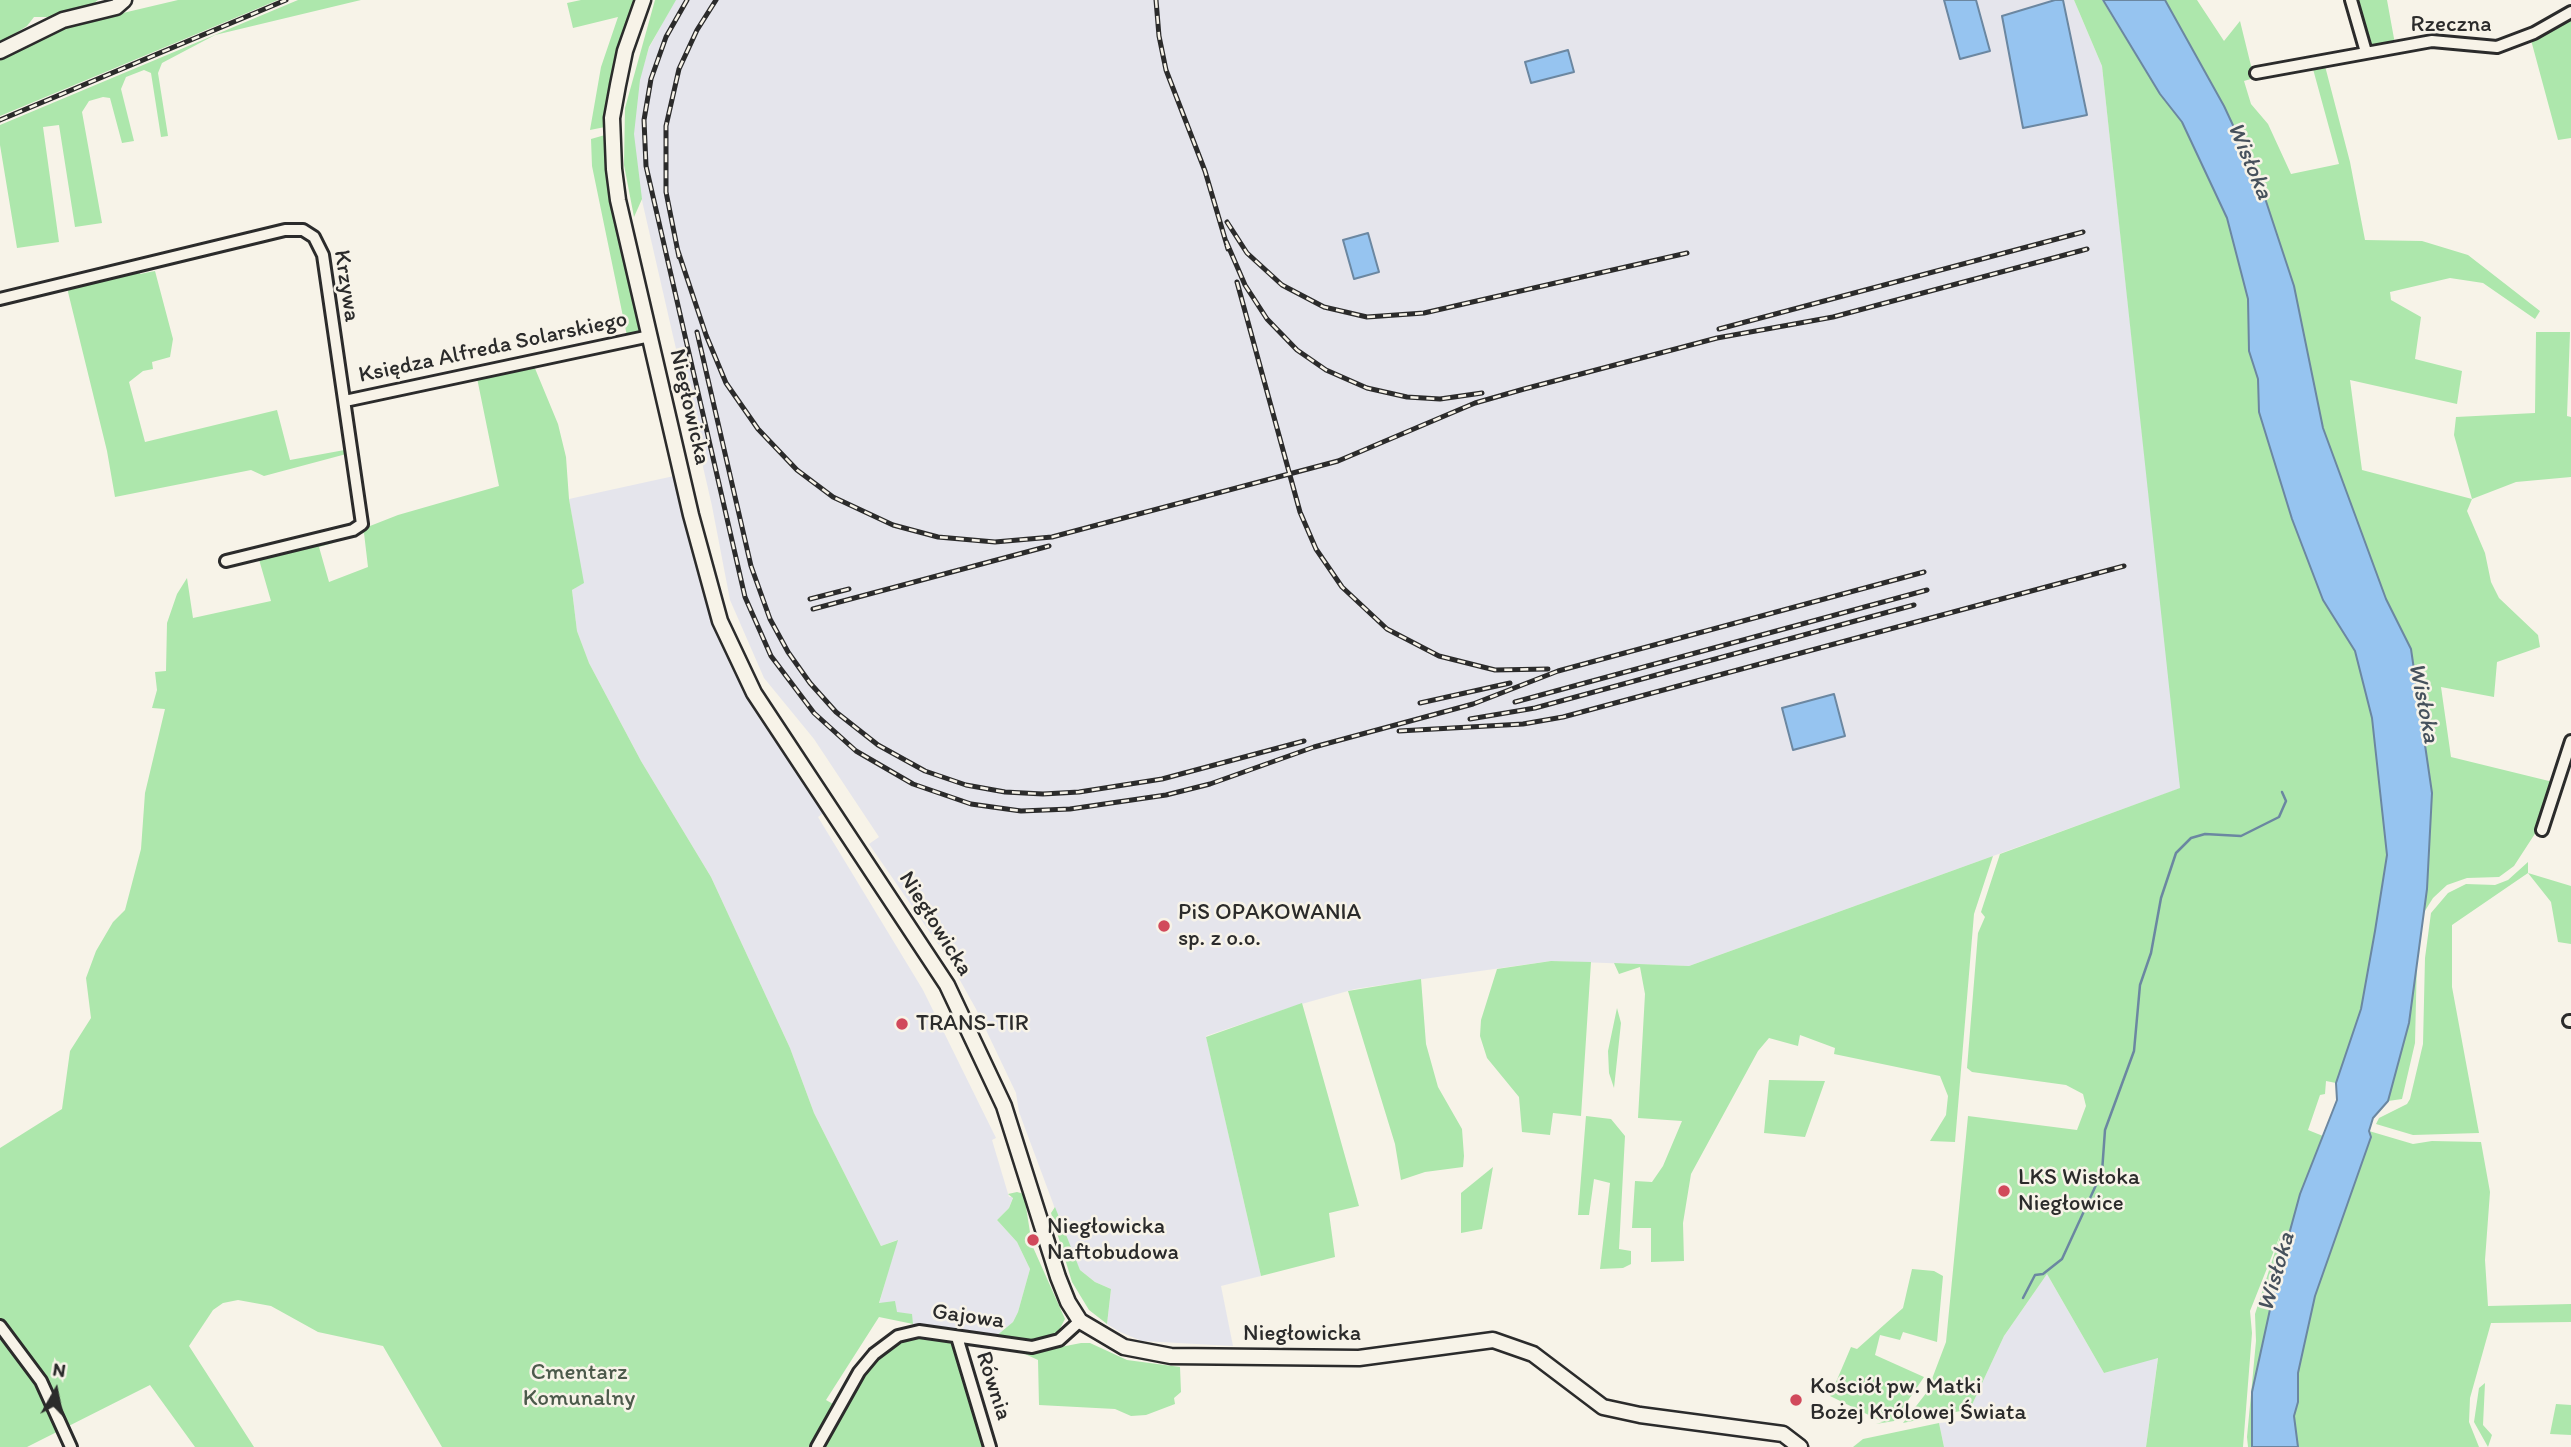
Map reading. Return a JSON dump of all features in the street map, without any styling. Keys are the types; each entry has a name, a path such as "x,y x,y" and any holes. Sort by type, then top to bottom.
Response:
{"street":[{"path":"0,51 63,20 103,5 116,6 124,0"},
{"name":"Niegłowicka","path":"643,0 625,51 618,85 612,149 618,200 709,586 737,662 768,716 947,985 1004,1105 1058,1276 1068,1302 1080,1321 1124,1347 1171,1356 1359,1358 1493,1340 1533,1354 1602,1407 1640,1415 1783,1434 1800,1447"},
{"path":"2351,0 2366,52"},
{"name":"Rzeczna","path":"2256,73 2432,41 2497,47 2534,33 2571,12"},
{"name":"Krzywa","path":"0,299 277,232 303,230 314,237 323,255 362,524 353,530 226,561"},
{"name":"Księdza Alfreda Solarskiego","path":"345,401 650,336"},
{"path":"2542,830 2571,741"},
{"name":"Gajowa","path":"817,1447 850,1385 869,1360 888,1342 914,1331 1037,1346 1059,1340 1080,1321"},
{"path":"0,1326 41,1381 71,1447"},
{"name":"Równia","path":"957,1337 990,1447"}],"shaded area":[{"path":"675,0 2074,0 2102,66 2181,788 1689,966 1551,961 1402,982 1355,989 1206,1036 1261,1276 1221,1286 1233,1346 1142,1341 1120,1332 1107,1324 1111,1289 1095,1282 1080,1270 1070,1249 1019,1112 1016,1093 976,1009 947,957 869,844 879,837 814,739 764,678 730,600 712,506 635,170 633,134 639,80 649,48"},
{"path":"674,476 704,594 730,665 825,812 818,817 923,990 996,1138 992,1140 1009,1197 1013,1197 1009,1208 997,1220 1017,1242 1030,1269 1013,1322 995,1337 913,1324 911,1314 897,1313 879,1304 897,1240 881,1246 814,1113 790,1048 711,877 641,761 589,663 577,631 572,590 583,583 569,499"},
{"path":"2047,1274 2104,1373 2158,1357 2146,1447 1944,1447 1939,1423 1972,1420 1970,1409 2004,1336"}],"green space":[{"path":"0,0 98,0 88,8 52,17 34,17 27,26 0,43"},
{"path":"178,0 278,0 0,116 0,58 72,25"},
{"path":"298,0 361,0 215,35 162,63 158,73 168,136 161,137 151,73 144,70 126,77 121,89 134,141 122,143 110,98 89,101 82,112 102,223 75,227 59,125 43,127 59,242 17,248 0,145 0,125"},
{"path":"581,0 635,0 608,99 605,127 590,130 601,67 618,17 573,28 567,3"},
{"path":"655,0 676,0 649,47 640,80 634,134 642,199 634,217 624,165 625,108"},
{"path":"2074,0 2102,0 2160,94 2182,122 2227,218 2248,299 2249,351 2258,379 2259,413 2292,519 2323,600 2355,651 2372,717 2387,855 2375,931 2361,1009 2336,1083 2326,1081 2325,1094 2320,1095 2308,1130 2323,1136 2300,1194 2276,1282 2252,1392 2252,1447 2248,1447 2247,1437 2256,1341 2255,1314 2281,1233 2250,1311 2252,1333 2243,1447 2146,1447 2158,1358 2104,1373 2047,1274 2004,1336 1970,1409 1903,1423 1927,1392 1946,1342 1968,1116 2077,1130 2086,1106 2083,1094 2066,1085 1972,1072 1967,1068 1978,933 1985,917 1981,912 2000,854 2180,788 2102,66"},
{"path":"2165,0 2197,0 2224,41 2240,21 2254,78 2244,81 2251,104 2268,124 2291,174 2339,164 2313,69 2325,66 2350,162 2365,240 2422,241 2468,255 2540,311 2535,319 2483,283 2450,278 2390,292 2391,300 2421,317 2415,359 2462,371 2457,404 2350,380 2362,470 2472,499 2467,511 2485,553 2491,582 2499,598 2538,635 2540,647 2497,662 2494,697 2441,687 2451,757 2553,782 2538,829 2514,866 2499,877 2467,878 2447,885 2433,898 2423,914 2427,889 2411,649 2386,599 2323,428 2294,286 2260,183 2224,106"},
{"path":"2354,0 2387,0 2395,44 2371,49 2366,44"},
{"path":"2571,17 2571,138 2558,140 2531,40"},
{"path":"605,135 607,174 616,226 642,331 627,336 592,166 591,139"},
{"path":"139,269 140,274 155,271 173,339 170,357 152,362 153,369 143,371 129,382 145,442 277,410 290,460 350,449 350,453 264,476 251,470 115,497 107,451 68,292 69,287"},
{"path":"2536,332 2570,332 2567,416 2571,417 2571,477 2516,482 2472,499 2454,435 2456,417 2535,413"},
{"name":"Cmentarz Komunalny","path":"534,366 558,424 566,457 569,499 584,583 572,590 577,631 589,663 641,761 711,877 790,1048 814,1113 881,1246 898,1240 879,1303 895,1301 897,1312 912,1314 913,1324 879,1317 826,1400 833,1404 811,1447 442,1447 383,1346 318,1332 271,1306 238,1300 223,1303 213,1310 189,1346 254,1447 195,1447 150,1385 27,1447 0,1447 0,1148 62,1109 70,1051 91,1018 86,978 96,951 113,922 125,910 141,849 145,793 165,709 152,708 157,690 155,672 166,671 167,623 177,594 187,578 193,618 271,601 258,556 331,537 333,543 319,547 329,582 368,567 364,533 348,538 347,535 398,515 499,486 477,378"},
{"path":"1993,856 1974,914 1955,1142 1930,1141 1946,1115 1948,1096 1940,1076 1834,1054 1835,1048 1800,1035 1798,1046 1769,1038 1758,1051 1691,1174 1683,1223 1684,1261 1651,1262 1651,1228 1632,1228 1635,1181 1652,1182 1663,1166 1682,1121 1638,1118 1645,994 1640,967 1619,974 1614,963 1689,966"},
{"path":"2528,862 2528,873 2452,925 2452,987 2479,1133 2413,1135 2376,1124 2379,1118 2407,1104 2410,1099 2423,1044 2425,958 2431,913 2448,893 2466,884 2495,885 2508,880"},
{"path":"2528,873 2571,886 2571,944 2558,942 2551,902"},
{"path":"2417,958 2415,1043 2402,1099 2388,1101 2409,1023"},
{"path":"1551,961 1591,962 1581,1116 1553,1113 1550,1135 1522,1132 1519,1097 1487,1058 1480,1036 1481,1020 1497,969"},
{"path":"1421,979 1426,1044 1438,1087 1462,1129 1463,1167 1425,1172 1401,1180 1395,1144 1348,991"},
{"path":"1302,1003 1359,1206 1329,1213 1335,1257 1261,1276 1206,1037"},
{"path":"1617,1008 1621,1023 1614,1088 1609,1073 1608,1051"},
{"path":"1769,1080 1825,1081 1805,1137 1764,1133"},
{"path":"1586,1116 1611,1119 1625,1136 1619,1249 1631,1251 1631,1264 1623,1268 1600,1269 1610,1183 1594,1179 1589,1215 1578,1215"},
{"path":"2369,1131 2413,1144 2432,1141 2481,1142 2490,1192 2485,1260 2488,1306 2571,1304 2571,1322 2491,1323 2470,1398 2469,1422 2479,1447 2298,1447 2294,1416 2298,1402 2298,1373 2315,1296 2371,1137"},
{"path":"1493,1167 1482,1229 1461,1233 1461,1193"},
{"path":"1008,1194 1024,1194 1032,1245 1065,1319 1056,1336 1039,1341 995,1337 1013,1322 1030,1269 1017,1242 997,1220 1009,1208 1013,1198"},
{"path":"1055,1207 1080,1270 1095,1282 1111,1289 1107,1324 1089,1310 1072,1282 1051,1213"},
{"path":"1912,1269 1934,1271 1943,1276 1937,1342 1903,1332 1900,1340 1880,1335 1875,1355 1924,1377 1894,1421 1876,1424 1883,1422 1830,1396 1851,1347 1857,1349 1903,1308"},
{"path":"920,1336 954,1341 987,1447 823,1447 868,1368 900,1341"},
{"path":"1090,1343 1127,1360 1180,1367 1181,1392 1174,1398 1175,1404 1146,1415 1131,1416 1115,1409 1039,1405 1038,1360 1025,1354"},
{"path":"2485,1383 2483,1425 2492,1435 2488,1447 2474,1422 2479,1388"},
{"path":"2556,1404 2571,1405 2571,1435 2550,1434"},
{"path":"1939,1423 1944,1447 1853,1447 1863,1439"}],"water":[{"path":"1944,0 1976,0 1990,51 1960,59"},
{"path":"2063,0 2087,115 2023,128 2002,16"},
{"name":"Wisłoka","path":"2103,0 2165,0 2224,106 2260,183 2294,286 2323,428 2386,599 2411,649 2432,793 2427,889 2409,1023 2388,1101 2373,1118 2369,1131 2371,1137 2315,1296 2298,1373 2298,1402 2294,1416 2298,1447 2252,1447 2252,1392 2276,1282 2300,1194 2337,1100 2336,1083 2361,1009 2375,931 2387,855 2372,718 2355,651 2323,600 2292,519 2259,412 2258,379 2249,351 2248,299 2227,218 2182,122 2160,94"},
{"path":"1568,50 1574,72 1531,83 1525,62"},
{"path":"1368,233 1379,272 1354,279 1343,240"},
{"path":"1834,694 1845,736 1793,750 1782,708"}],"waterway":[{"path":"2023,1298 2035,1275 2043,1274 2062,1259 2102,1172 2105,1130 2134,1051 2140,985 2151,953 2161,898 2176,853 2191,838 2205,834 2241,836 2279,817 2286,801 2282,792"}],"railway":[{"path":"0,120 286,0"},
{"path":"687,0 666,37 651,79 644,120 646,166 745,597 771,656 814,713 856,751 913,784 971,804 1021,811 1070,809 1166,795 1210,784 1314,747 1473,704 1558,671 1924,572"},
{"path":"679,257 666,192 666,126 679,69 697,30 716,0"},
{"path":"1156,0 1159,36 1166,70 1205,171 1228,249"},
{"path":"1227,222 1247,253 1282,285 1324,307 1367,317 1424,313 1687,253"},
{"path":"1719,329 2083,232"},
{"path":"1226,241 1245,285 1267,319 1297,350 1326,370 1367,388 1407,397 1440,399 1482,393"},
{"path":"677,248 706,335 726,383 758,429 797,470 833,497 893,525 938,537 995,542 1052,537 1338,461 1475,403 1524,389 1717,338 1833,317 2087,249"},
{"path":"1237,282 1300,512 1316,549 1342,587 1387,629 1439,656 1495,670 1548,669"},
{"path":"697,332 751,566 770,619 788,652 810,683 836,712 878,745 925,771 966,785 1005,792 1043,794 1079,792 1162,779 1304,741"},
{"path":"813,609 1049,546"},
{"path":"1399,731 1523,724 1563,717 2124,566"},
{"path":"810,599 849,589"},
{"path":"1515,702 1927,590"},
{"path":"1470,719 1535,708 1914,605"},
{"path":"1420,703 1510,683"}],"place":[{"name":"PiS OPAKOWANIA sp. z o.o.","path":"1164,926"},
{"name":"TRANS-TIR","path":"902,1024"},
{"name":"LKS Wisłoka Niegłowice","path":"2004,1191"},
{"name":"Niegłowicka Naftobudowa","path":"1033,1240"},
{"name":"Kościół pw. Matki Bożej Królowej Świata","path":"1796,1400"}]}
